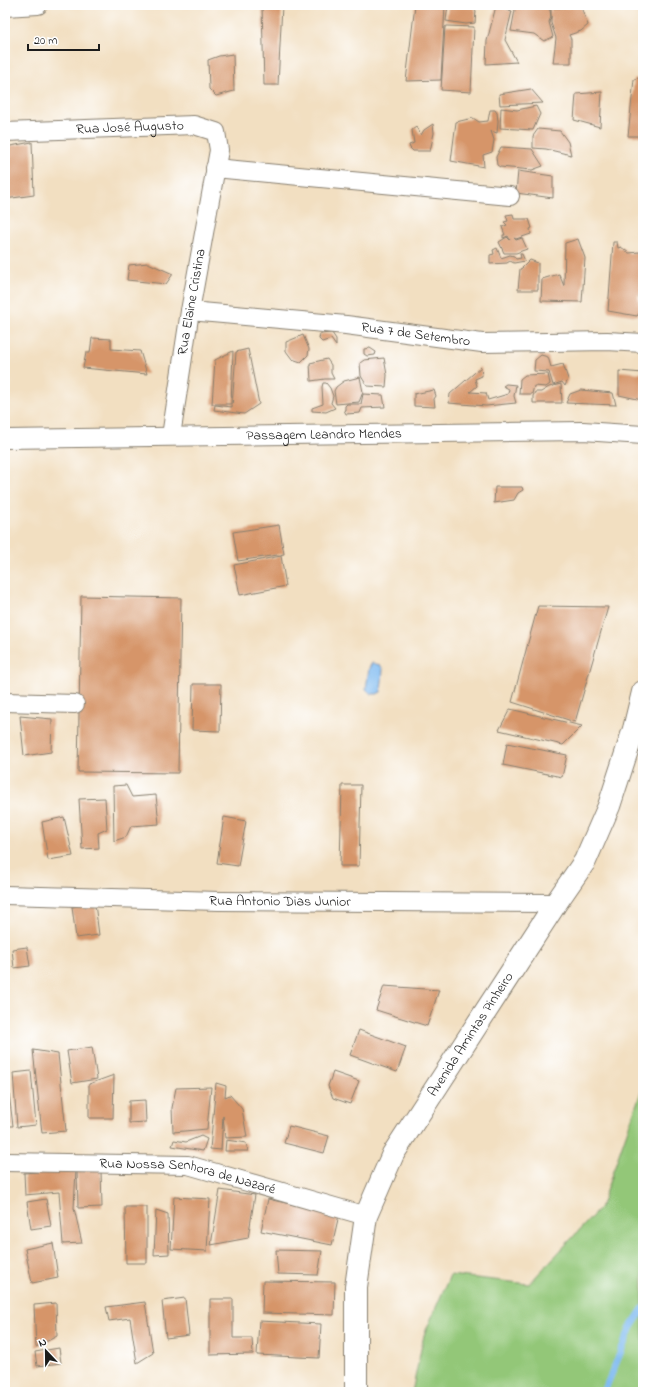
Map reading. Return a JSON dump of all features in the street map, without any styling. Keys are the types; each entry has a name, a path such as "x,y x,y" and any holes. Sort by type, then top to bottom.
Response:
{"street":[{"path":"5,7 38,5"},
{"name":"Rua José Augusto","path":"5,132 194,125 216,132 218,150 215,168"},
{"path":"215,168 510,196"},
{"name":"Rua Elaine Cristina","path":"171,436 190,311 215,168"},
{"name":"Rua 7 de Setembro","path":"190,311 346,325 482,343 607,341 643,343"},
{"name":"Passagem Leandro Mendes","path":"5,438 583,431 643,435"},
{"name":"Avenida Amintas Pinheiro","path":"356,1392 356,1287 366,1216 393,1154 556,903 585,861 609,806 634,729 643,692"},
{"path":"5,702 75,704"},
{"name":"Rua Antonio Dias Junior","path":"5,895 218,901 556,903"},
{"name":"Rua Nossa Senhora de Nazaré","path":"5,1162 188,1165 366,1216"}],"green space":[{"path":"643,1086 643,1392 412,1392 424,1335 450,1275 529,1284 600,1208"}],"water":[{"path":"372,663 380,665 383,669 381,692 377,694 371,694 366,689 369,668"}],"building":[{"path":"262,5 282,5 278,85 264,85"},
{"path":"415,5 445,5 441,80 406,81"},
{"path":"448,5 473,5 476,11 475,23 466,24 446,21"},
{"path":"496,6 512,11 505,40 517,62 486,64 487,41"},
{"path":"512,7 547,8 550,10 551,17 549,22 553,37 544,41 534,34 511,31 515,10"},
{"path":"581,7 588,25 581,31 569,35 571,39 571,63 553,63 556,38 551,23 551,8"},
{"path":"445,27 474,27 471,92 441,90"},
{"path":"233,54 234,91 216,96 209,89 208,60 219,56"},
{"path":"643,77 643,136 628,136 634,79"},
{"path":"531,89 543,103 500,105 499,94"},
{"path":"602,92 600,127 574,120 576,94"},
{"path":"536,106 540,114 533,130 500,128 501,108 517,110"},
{"path":"490,110 495,110 497,113 497,133 491,131 494,140 492,152 483,155 484,167 451,161 456,122 473,118 479,122 488,121"},
{"path":"433,124 434,133 430,151 413,151 409,145 414,143 412,130 416,127 421,135 424,130"},
{"path":"538,129 560,131 568,142 571,155 546,149 533,148 533,136"},
{"path":"32,142 34,195 5,199 5,147"},
{"path":"501,147 532,149 543,166 532,170 500,167 497,165 496,157"},
{"path":"518,171 553,176 553,198 516,193"},
{"path":"513,214 514,219 529,219 532,228 530,229 531,234 516,239 514,238 516,240 522,238 527,249 516,253 504,253 499,242 507,237 510,240 508,236 503,238 503,235 505,235 502,227 507,225 504,222 508,221 506,215"},
{"path":"578,239 585,258 582,302 541,301 542,279 559,274 564,286 565,243"},
{"path":"613,242 617,242 618,248 621,247 629,253 639,252 643,256 641,292 638,296 641,311 637,316 608,311"},
{"path":"497,248 501,258 510,255 514,256 516,259 521,258 520,254 522,254 525,261 514,263 510,261 507,263 490,264 490,255 494,254 493,250"},
{"path":"530,260 538,263 538,290 518,290 520,269"},
{"path":"148,263 173,274 166,284 127,280 129,265"},
{"path":"332,333 336,339 336,346 331,339 322,342 319,339 320,334"},
{"path":"303,335 309,349 308,355 301,362 292,359 286,351 286,342"},
{"path":"92,338 111,339 111,349 140,351 147,374 83,368 86,353 90,353"},
{"path":"370,348 376,352 375,355 367,356 364,354 364,349"},
{"path":"248,349 259,404 244,414 214,410 215,405 232,407 236,352"},
{"path":"233,351 231,404 212,404 215,360"},
{"path":"541,355 548,357 551,367 563,364 568,379 565,386 562,382 553,385 549,372 534,371 535,360"},
{"path":"384,358 387,375 386,387 367,386 361,376 360,363 364,360"},
{"path":"327,359 331,365 331,373 334,379 311,381 310,363"},
{"path":"481,367 482,376 475,379 477,386 470,392 486,393 488,400 508,394 509,389 503,386 506,384 516,385 514,396 516,403 486,406 449,403 450,394"},
{"path":"619,371 643,373 642,400 619,395"},
{"path":"548,374 550,384 546,387 534,386 532,394 519,394 520,379 525,375"},
{"path":"360,377 363,392 359,402 336,404 334,391 336,387 344,381"},
{"path":"323,383 326,383 330,388 333,396 331,403 335,408 326,412 312,411 312,408 323,404"},
{"path":"561,384 562,403 533,403 533,396 535,392 541,392 549,387"},
{"path":"434,390 436,396 434,399 435,407 414,406 414,394"},
{"path":"581,390 613,393 616,405 566,403 570,394"},
{"path":"363,394 383,395 385,407 362,408 360,413 346,414 344,410 345,406 347,404 361,404"},
{"path":"495,487 522,487 523,490 518,493 514,500 494,503"},
{"path":"279,525 284,554 238,561 233,532"},
{"path":"281,556 286,586 240,595 234,565"},
{"path":"81,596 181,598 178,773 78,772"},
{"path":"538,606 608,607 575,722 512,702"},
{"path":"193,684 221,684 220,731 192,730"},
{"path":"510,709 582,726 563,745 499,730"},
{"path":"20,716 52,719 51,752 24,756"},
{"path":"507,743 567,755 562,777 503,765"},
{"path":"126,785 132,797 156,795 159,824 131,826 126,837 114,841 113,786"},
{"path":"342,785 361,785 359,866 340,866"},
{"path":"105,798 107,829 98,833 99,848 82,849 79,799"},
{"path":"64,817 73,856 48,860 42,822"},
{"path":"224,817 246,821 238,866 217,863"},
{"path":"95,904 99,935 76,938 72,907"},
{"path":"27,947 30,966 14,968 12,949"},
{"path":"384,986 439,990 427,1026 376,1010"},
{"path":"359,1030 406,1047 397,1072 350,1055"},
{"path":"92,1047 97,1079 72,1083 67,1051"},
{"path":"33,1050 58,1054 66,1131 42,1133"},
{"path":"6,1068 13,1126 5,1126"},
{"path":"31,1071 36,1125 17,1127 13,1073"},
{"path":"333,1072 359,1081 350,1104 333,1098 328,1086"},
{"path":"114,1075 113,1118 89,1118 89,1084"},
{"path":"216,1083 226,1086 225,1097 230,1095 242,1109 247,1137 225,1138 223,1116 221,1150 210,1149"},
{"path":"211,1087 207,1129 173,1132 172,1108 176,1088"},
{"path":"145,1100 146,1122 129,1123 129,1101"},
{"path":"289,1126 329,1136 324,1153 284,1143"},
{"path":"201,1136 207,1139 203,1151 172,1146 174,1140 186,1142"},
{"path":"226,1140 246,1143 248,1151 225,1151"},
{"path":"76,1169 74,1208 82,1243 63,1244 59,1192 25,1195 24,1173"},
{"path":"101,1170 102,1207 78,1208 77,1171"},
{"path":"220,1190 255,1195 248,1238 211,1245"},
{"path":"174,1197 210,1199 207,1251 171,1249"},
{"path":"46,1199 51,1226 31,1229 27,1202"},
{"path":"268,1199 339,1215 332,1245 261,1231"},
{"path":"125,1207 147,1207 147,1263 126,1263"},
{"path":"156,1210 168,1214 169,1254 154,1255"},
{"path":"53,1243 58,1278 32,1283 25,1249"},
{"path":"276,1250 322,1251 318,1275 278,1274"},
{"path":"263,1281 335,1282 334,1315 262,1313"},
{"path":"185,1298 189,1335 166,1338 162,1301"},
{"path":"210,1299 233,1299 233,1338 252,1338 253,1354 210,1355"},
{"path":"145,1302 153,1353 137,1363 130,1318 109,1321 106,1307"},
{"path":"56,1303 57,1336 36,1347 34,1305"},
{"path":"259,1321 321,1324 319,1358 257,1355"},
{"path":"59,1348 61,1363 37,1366 35,1352"}],"waterway":[{"path":"604,1392 631,1327 643,1309"}]}
